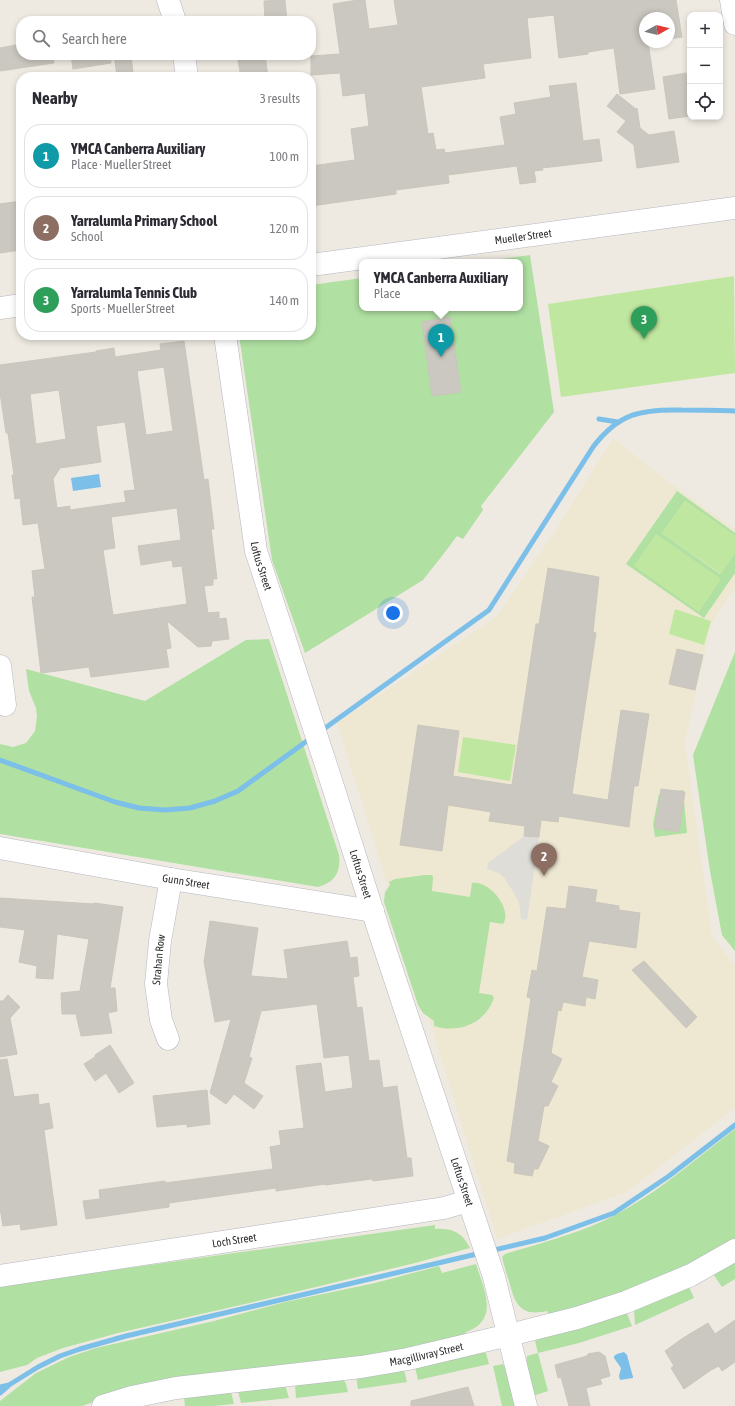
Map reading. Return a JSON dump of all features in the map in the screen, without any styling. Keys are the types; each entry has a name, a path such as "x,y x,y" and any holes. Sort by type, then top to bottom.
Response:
{"street":[{"path":"168,0 173,16"},
{"path":"183,16 185,0"},
{"path":"731,0 735,24"},
{"path":"185,60 186,72"},
{"name":"Mueller Street","path":"316,264 735,208"},
{"path":"0,308 16,306"},
{"name":"Loftus Street","path":"226,340 256,551 485,1253 509,1335 526,1406"},
{"path":"0,666 5,705"},
{"name":"Gunn Street","path":"0,848 373,912"},
{"name":"Strahan Row","path":"168,1040 161,1020 156,984 160,941 171,878"},
{"name":"Loch Street","path":"0,1276 444,1208 468,1201"},
{"name":"Macgillivray Street","path":"103,1406 132,1397 176,1388 361,1367 408,1359 509,1335 577,1318 626,1302 691,1275 735,1250"}],"shaded area":[{"path":"613,438 669,482 735,529 735,588 711,624 685,743 712,936 735,965 735,1108 627,1192 497,1239 337,723 496,617 550,539"},
{"path":"524,836 539,837 527,920 521,919 519,902 506,880 499,873 487,869 488,863"}],"green space":[{"path":"530,255 554,412 481,506 483,510 463,539 457,536 423,580 305,653 272,560 240,340 316,340 316,284 359,278 359,311 523,311 523,259 500,259"},
{"path":"734,276 735,373 561,397 548,304"},
{"path":"677,491 735,533 735,536 685,501 662,533 720,574 735,553 735,573 704,618 626,564"},
{"path":"685,501 735,536 735,553 721,574 662,533"},
{"path":"656,534 721,579 699,612 634,566"},
{"path":"675,609 711,621 704,645 669,634"},
{"path":"269,639 339,855 338,871 336,876 329,882 318,887 0,834 0,744 13,747 26,743 35,731 37,717 36,708 29,691 26,669 145,701 246,640"},
{"path":"735,652 735,951 722,935 710,871 693,755"},
{"path":"463,737 516,745 510,781 458,772"},
{"path":"683,790 687,833 655,837 653,824 659,794"},
{"path":"432,875 433,877 432,891 470,897 472,883 479,883 492,891 498,897 505,911 503,924 490,922 479,993 492,995 494,998 490,1007 478,1020 453,1029 434,1026 434,1021 423,1013 418,1005 384,902 385,892 390,885 389,882 395,879"},
{"path":"735,1129 735,1240 705,1257 622,1294 549,1315 547,1311 531,1312 520,1307 514,1296 505,1269 502,1257 505,1254 579,1231 621,1212 655,1191"},
{"path":"435,1225 435,1229 447,1229 456,1232 464,1238 470,1248 415,1263 262,1300 118,1333 63,1348 37,1358 27,1365 0,1372 0,1286"},
{"path":"735,1260 735,1279 722,1287 713,1274"},
{"path":"476,1264 483,1283 487,1303 486,1312 483,1320 477,1327 466,1332 460,1340 352,1358 133,1388 82,1406 0,1406 0,1401 36,1373 69,1357 96,1348 214,1321 285,1302 375,1283 439,1266 442,1273"},
{"path":"688,1285 694,1298 635,1325 634,1309"},
{"path":"626,1311 632,1326 579,1343 538,1353 535,1341 549,1334"},
{"path":"486,1353 489,1364 418,1380 415,1367"},
{"path":"538,1353 548,1391 533,1396 526,1365 527,1356"},
{"path":"503,1364 507,1370 517,1406 502,1406 493,1366"},
{"path":"404,1370 407,1382 358,1389 356,1376"},
{"path":"343,1379 348,1392 296,1398 295,1385"},
{"path":"285,1385 289,1398 241,1403 238,1391"},
{"path":"231,1392 234,1404 185,1406 184,1397"}],"water":[{"path":"99,474 101,487 73,491 71,478"},
{"path":"624,1352 627,1355 633,1378 620,1380 619,1376 621,1368 614,1356"}],"building":[{"path":"285,0 287,16 265,16 264,1"},
{"path":"358,0 365,0 369,29 398,25 394,0 676,0 682,37 675,38 675,12 639,12 639,48 649,48 655,89 620,94 614,48 588,52 588,54 559,58 554,15 527,18 531,58 483,64 485,78 421,87 428,134 433,133 436,150 444,149 445,153 505,145 500,117 516,114 514,103 551,97 549,86 576,83 583,141 599,139 602,161 542,168 543,170 534,171 536,182 520,184 517,166 448,175 449,183 396,190 396,194 316,205 316,165 355,160 351,129 369,126 365,93 343,96 340,73 316,75 316,72 311,72 311,60 316,60 316,56 340,54 333,4"},
{"path":"16,45 16,60 54,60 54,63 0,71 0,48"},
{"path":"72,60 111,60 111,63 73,69"},
{"path":"115,60 132,60 133,72 116,72"},
{"path":"238,60 266,60 267,72 240,72"},
{"path":"686,73 687,116 669,119 663,77"},
{"path":"617,94 636,109 637,108 640,128 649,135 674,131 679,162 637,168 634,145 617,132 626,121 607,106"},
{"path":"16,202 16,251 0,253 0,204"},
{"path":"450,317 461,392 432,396 422,322"},
{"path":"184,341 204,480 208,479 214,529 211,529 217,579 213,579 213,585 204,586 208,613 219,612 219,619 226,618 229,639 212,641 211,646 198,647 167,621 171,648 166,649 169,667 91,677 89,667 41,673 32,597 35,597 32,571 45,569 38,523 23,525 20,498 15,499 12,475 14,475 0,393 0,365 96,352 114,348 115,357 161,350 160,344","holes":["164,367 173,431 146,435 137,371","59,390 66,439 36,444 30,394","125,422 135,490 124,491 126,502 70,510 70,506 57,508 53,479 60,468 101,462 96,426","177,508 181,540 138,546 141,565 172,560 173,567 182,566 187,604 113,615 103,550 115,548 111,517"]},
{"path":"548,568 599,577 593,632 596,633 572,794 608,800 621,710 649,714 638,786 634,786 629,827 559,816 558,822 541,820 539,837 524,836 525,826 489,821 491,812 448,805 442,851 400,845 418,725 459,731 453,776 512,785 536,624 539,624"},
{"path":"677,649 703,655 695,690 669,684"},
{"path":"661,789 685,792 679,832 655,828"},
{"path":"569,886 597,890 595,902 619,906 619,910 640,913 636,948 589,941 582,977 598,980 595,999 586,997 585,1006 563,1002 561,1011 558,1010 551,1053 562,1059 551,1082 558,1086 548,1106 544,1106 538,1141 549,1146 538,1169 534,1169 532,1176 514,1173 515,1163 507,1161 531,998 527,997 532,970 537,971 547,907 566,909"},
{"path":"0,898 94,903 123,907 110,988 115,988 117,1011 108,1013 112,1033 81,1036 76,1014 62,1014 61,993 80,991 89,939 57,934 53,979 36,978 37,966 19,962 25,930 0,927"},
{"path":"210,921 258,928 251,976 288,979 284,950 347,941 350,958 357,957 359,976 353,977 357,1008 362,1007 369,1061 379,1060 383,1088 397,1086 407,1158 411,1158 413,1176 373,1181 372,1179 325,1184 276,1191 276,1188 169,1203 169,1207 86,1219 83,1201 100,1199 99,1190 273,1169 270,1147 281,1145 279,1131 304,1128 296,1066 321,1063 325,1092 353,1088 349,1055 324,1058 317,1004 261,1011 249,1057 252,1058 244,1083 263,1096 254,1109 234,1094 226,1104 210,1093 231,1019 215,1022 204,962"},
{"path":"644,961 697,1017 686,1028 632,970"},
{"path":"8,995 20,1007 10,1018 17,1054 0,1057 0,1001 3,1001"},
{"path":"110,1045 134,1083 119,1093 106,1073 95,1081 84,1064"},
{"path":"7,1059 14,1097 38,1094 39,1105 49,1103 53,1128 44,1130 57,1225 21,1230 20,1224 3,1226 0,1208 0,1060"},
{"path":"207,1090 210,1124 187,1127 187,1124 157,1127 153,1096"},
{"path":"735,1320 735,1362 722,1371 719,1366 711,1370 684,1389 671,1368 674,1366 665,1351 708,1323 715,1334"},
{"path":"599,1352 605,1356 610,1376 600,1379 602,1384 586,1388 590,1406 569,1406 561,1377 558,1378 555,1365"},
{"path":"468,1387 474,1406 411,1406 411,1401"}],"waterway":[{"path":"321,731 489,610 593,447 612,427 632,415 643,412 667,410 735,411"},
{"path":"599,419 618,422"},
{"path":"0,760 115,802 139,808 165,810 190,808 215,801 238,791 311,738"},
{"path":"490,1251 545,1238 614,1213 669,1176 735,1125"},
{"path":"0,1387 9,1385 38,1367 60,1356 126,1336 481,1253"},
{"path":"0,1393 8,1386"}],"place":[{"name":"Yarralumla Tennis Club","path":"644,339"},
{"name":"YMCA Canberra Auxiliary","path":"441,357"},
{"name":"Yarralumla Primary School","path":"544,876"}]}
